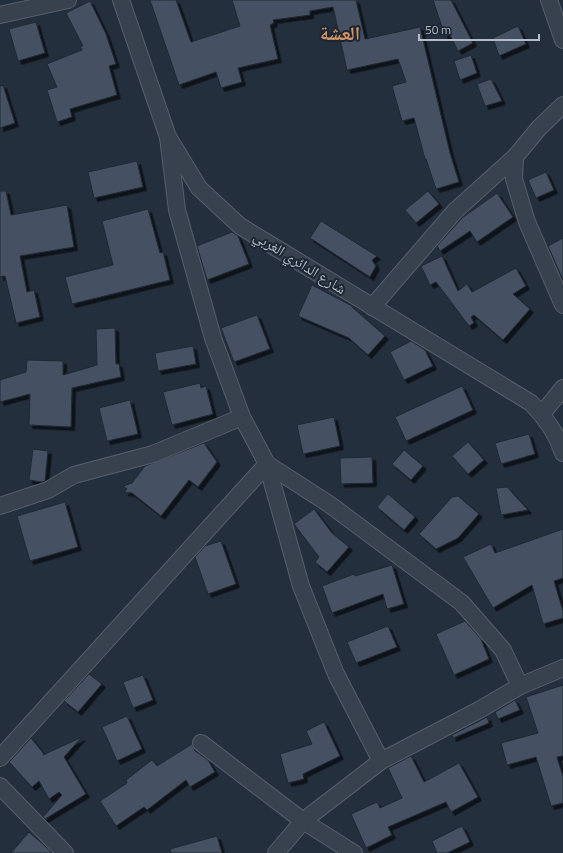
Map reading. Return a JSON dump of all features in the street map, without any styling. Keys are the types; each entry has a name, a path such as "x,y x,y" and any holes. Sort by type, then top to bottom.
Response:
{"street":[{"path":"0,15 68,0"},
{"name":"شارع الدائري الغربي","path":"120,0 168,137 199,188 240,226 519,396 542,414 552,430 563,453"},
{"path":"549,0 563,40"},
{"path":"372,306 455,211 515,157 539,128 563,105"},
{"path":"168,137 177,210 213,338 242,417 267,464 301,586 336,674 381,761"},
{"path":"515,157 514,179 527,222 563,305"},
{"path":"542,414 563,388"},
{"path":"0,506 48,490 74,475 153,454 242,417"},
{"path":"267,464 329,504 462,603 503,650 520,686"},
{"path":"0,758 267,464"},
{"path":"276,853 303,821 381,761 479,710 520,686 563,668"},
{"path":"201,743 303,821 354,853"},
{"path":"0,786 65,853"}],"building":[{"path":"150,0 176,0 191,42 240,26 232,0 356,0 365,39 420,27 450,153 459,182 436,189 425,159 414,118 402,121 392,86 406,82 398,59 347,70 333,7 310,11 310,15 273,20 274,23 270,25 278,59 238,68 242,82 221,88 216,72 179,85"},
{"path":"433,0 451,0 473,43 458,51 450,35 445,36"},
{"path":"90,1 106,34 116,64 109,66 117,95 70,109 72,117 57,122 47,90 57,87 47,64 82,50 80,46 83,46 66,13"},
{"path":"36,22 45,53 18,61 9,29"},
{"path":"518,26 526,44 499,56 493,38"},
{"path":"471,55 477,73 460,80 454,61"},
{"path":"491,79 502,101 485,106 477,84"},
{"path":"3,85 15,123 0,128 0,86"},
{"path":"137,161 143,187 94,198 88,172"},
{"path":"546,172 554,190 536,198 528,180"},
{"path":"0,191 6,191 11,215 67,205 74,247 20,256 27,292 34,290 40,317 16,323 5,276 0,277"},
{"path":"428,191 439,204 416,223 405,210"},
{"path":"497,193 513,217 477,242 470,231 440,251 437,246 462,218"},
{"path":"148,209 160,253 163,252 170,280 72,304 65,277 113,265 102,221"},
{"path":"321,221 377,256 372,260 376,266 370,277 310,238"},
{"path":"232,232 238,236 249,264 207,280 197,246"},
{"path":"563,238 563,280 548,246"},
{"path":"442,256 458,291 467,284 472,292 516,268 526,286 513,294 530,309 503,340 474,315 471,317 474,323 469,326 436,282 430,285 421,266"},
{"path":"312,285 352,306 385,336 368,355 349,338 298,316"},
{"path":"257,315 270,349 234,362 221,328"},
{"path":"115,328 116,364 119,364 121,377 72,388 71,427 29,425 30,394 0,402 0,380 26,372 27,360 63,361 63,375 97,365 96,329"},
{"path":"411,341 425,350 433,366 404,380 390,352"},
{"path":"193,346 196,364 158,371 155,353"},
{"path":"200,383 201,388 206,386 213,414 172,425 163,392"},
{"path":"462,386 473,410 406,441 395,417"},
{"path":"130,400 138,434 107,441 99,408"},
{"path":"334,417 340,446 303,454 297,425"},
{"path":"529,434 535,454 501,464 495,443"},
{"path":"468,442 484,460 468,474 452,456"},
{"path":"204,443 217,462 198,487 189,480 161,516 132,493 124,492 127,489 123,486 132,483 145,466"},
{"path":"33,449 48,451 45,481 42,482 29,480"},
{"path":"404,450 423,466 411,480 392,464"},
{"path":"372,457 373,483 341,484 340,458"},
{"path":"507,487 528,510 501,515 496,488"},
{"path":"388,494 415,517 404,530 377,507"},
{"path":"458,496 479,514 458,538 436,549 419,534 452,497"},
{"path":"65,502 78,547 30,561 17,516"},
{"path":"314,509 332,533 349,547 327,572 315,562 319,557 294,524"},
{"path":"563,529 563,578 554,581 563,611 563,618 543,624 532,585 493,608 463,557 491,544 495,553"},
{"path":"221,541 236,584 208,594 195,557 205,546"},
{"path":"392,565 404,604 387,609 383,594 332,613 322,586 354,574 355,576"},
{"path":"465,621 481,639 489,659 454,675 436,634"},
{"path":"388,626 397,647 356,663 347,642"},
{"path":"89,674 102,684 78,712 64,701"},
{"path":"143,675 153,700 133,708 123,682"},
{"path":"563,685 563,756 557,757 563,776 563,803 551,806 536,757 507,765 501,743 538,733 526,697"},
{"path":"515,700 520,710 498,719 495,712"},
{"path":"127,716 142,749 117,761 102,727"},
{"path":"487,717 489,723 453,738 452,735"},
{"path":"324,722 340,756 303,774 304,779 288,783 280,754 312,744 306,731"},
{"path":"82,737 64,757 86,794 45,819 43,817 62,795 59,792 49,799 39,781 32,787 9,762 31,738 44,754 43,755"},
{"path":"192,744 195,751 208,760 215,772 190,787 186,780 147,810 144,807 116,826 100,801 127,783 126,780 152,760 157,766"},
{"path":"411,756 424,782 459,763 478,797 451,812 446,802 388,827 392,835 366,848 351,814 377,802 380,808 402,798 388,768"},
{"path":"462,826 470,842 447,853 437,853 432,841"},
{"path":"29,832 45,846 52,853 11,853"},
{"path":"217,836 222,853 171,853 170,849"}],"district":[{"name":"العشة","path":"340,32"}]}
